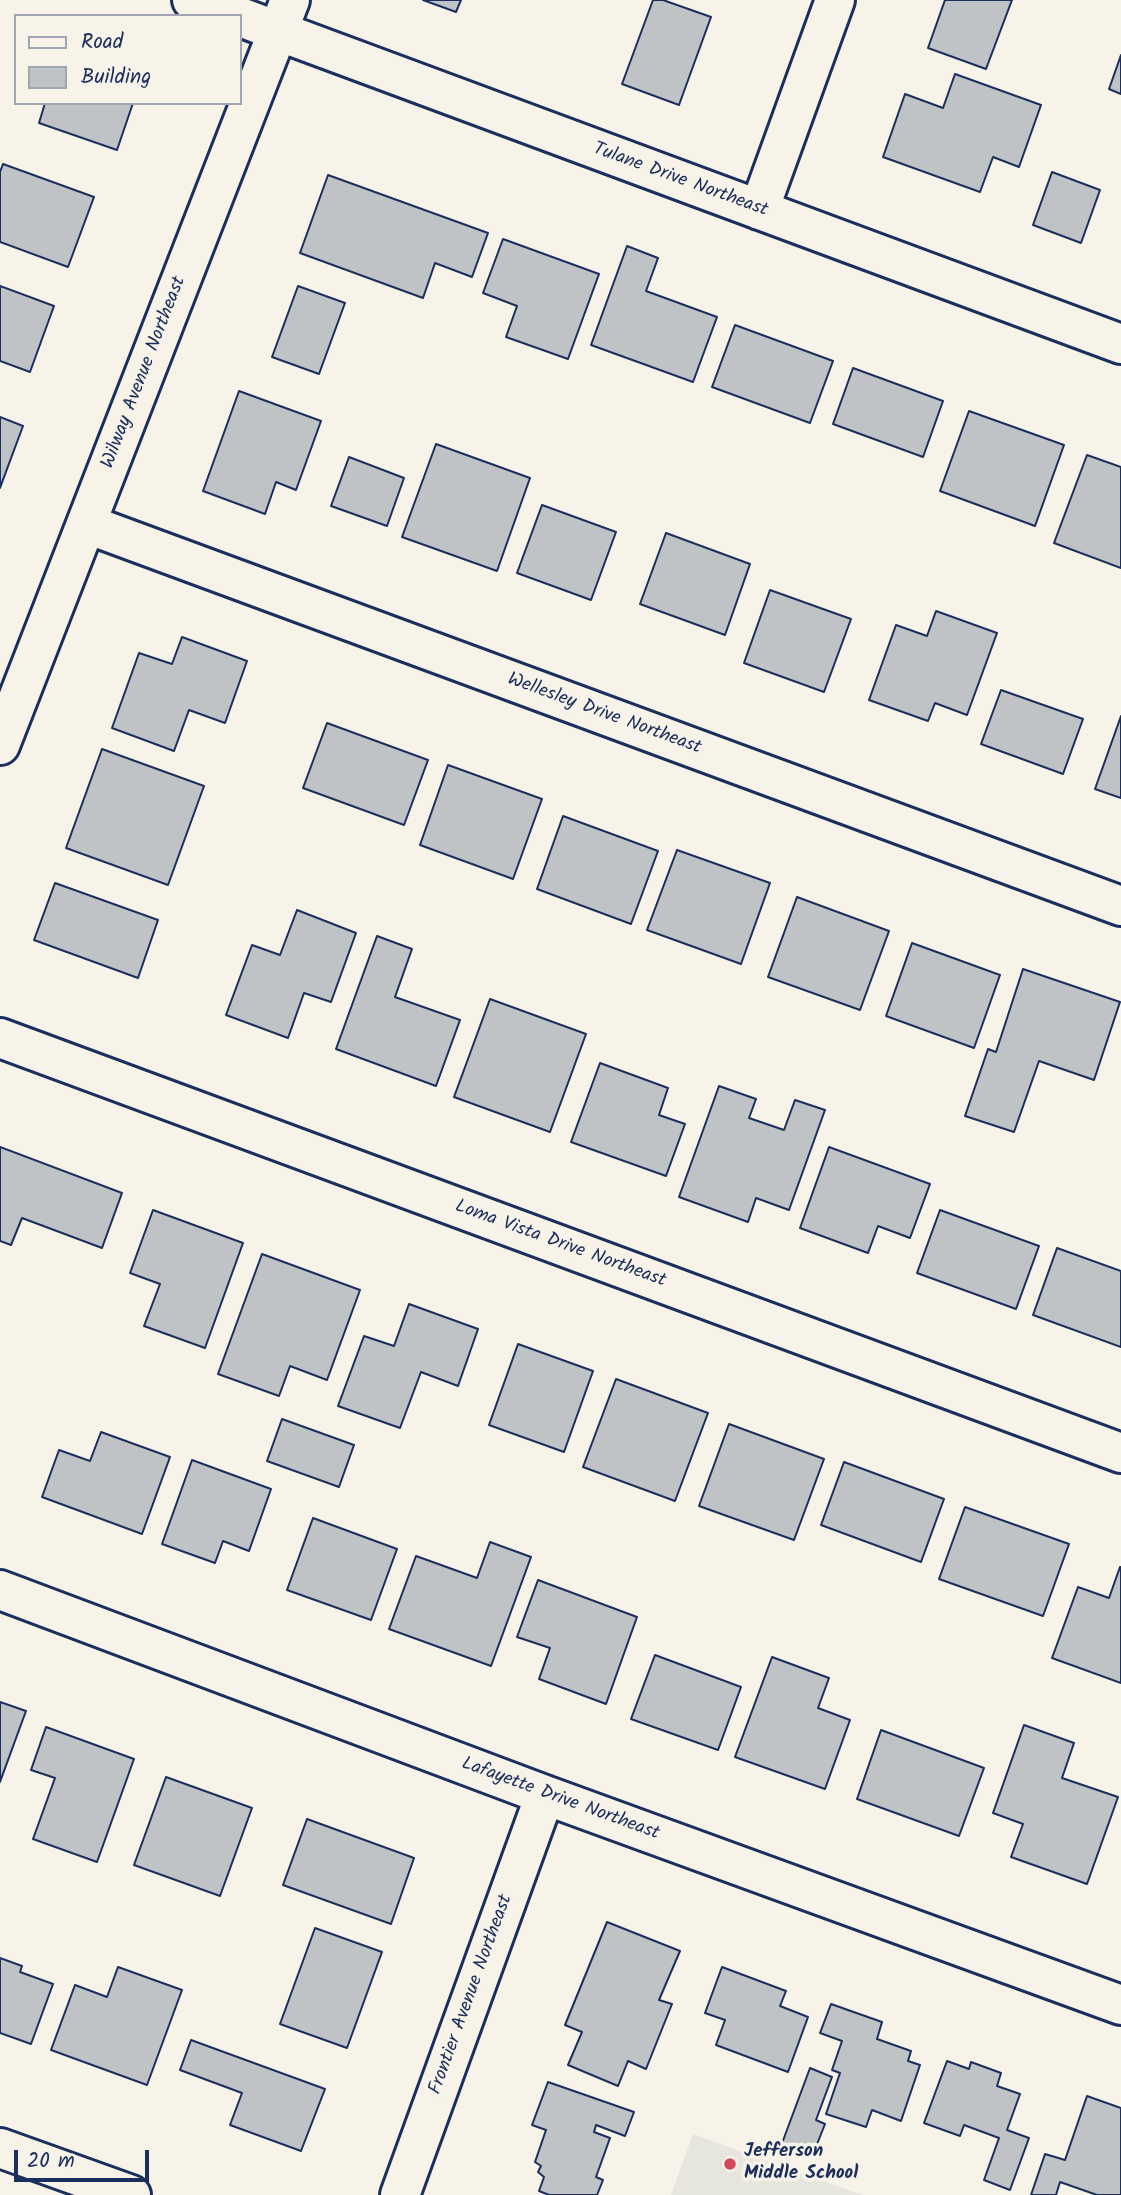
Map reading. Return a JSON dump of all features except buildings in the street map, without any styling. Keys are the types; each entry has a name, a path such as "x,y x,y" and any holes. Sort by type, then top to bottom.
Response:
{"street":[{"name":"Tulane Drive Northeast","path":"192,0 232,14"},
{"path":"759,210 835,0"},
{"name":"Tulane Drive Northeast","path":"242,16 284,16 759,210 1121,344"},
{"name":"Wilway Avenue Northeast","path":"0,745 284,16"},
{"name":"Wellesley Drive Northeast","path":"87,524 1121,906"},
{"name":"Loma Vista Drive Northeast","path":"0,1038 1121,1453"},
{"name":"Lafayette Drive Northeast","path":"0,1591 545,1795 1121,2005"},
{"name":"Frontier Avenue Northeast","path":"400,2195 545,1795"},
{"path":"0,2148 131,2195"}],"shaded area":[{"name":"Jefferson Middle School","path":"693,2134 862,2195 671,2195"}],"place":[{"name":"Jefferson Middle School","path":"730,2164"}]}
